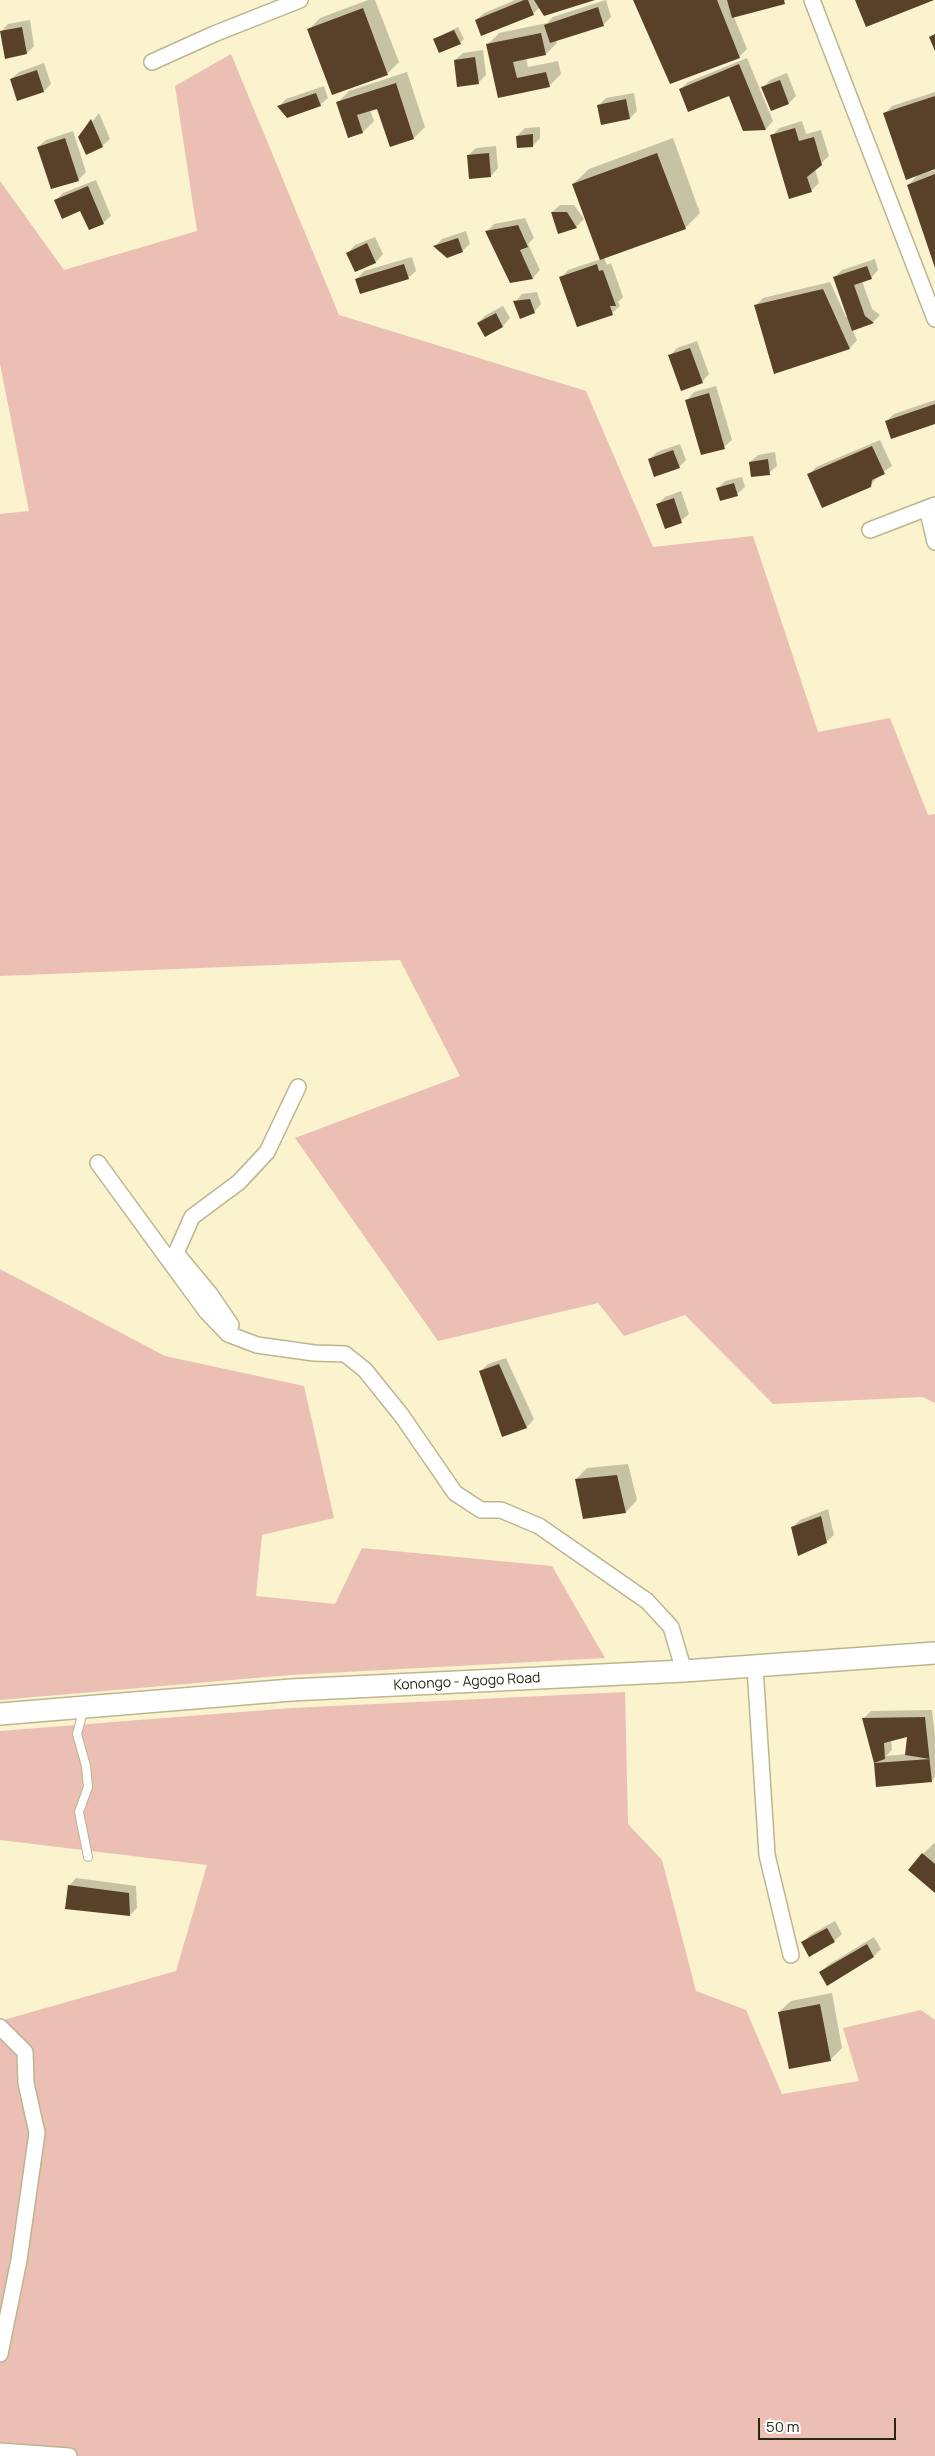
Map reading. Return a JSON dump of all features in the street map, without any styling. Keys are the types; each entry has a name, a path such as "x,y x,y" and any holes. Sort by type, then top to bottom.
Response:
{"main road":[{"name":"Konongo - Agogo Road","path":"0,1714 291,1690 755,1667 935,1652"}],"street":[{"path":"152,62 214,34 300,0"},
{"path":"812,0 935,319"},
{"path":"870,530 931,506 935,542"},
{"path":"231,1326 210,1294 176,1252 192,1217 239,1182 267,1152 298,1087"},
{"path":"98,1163 206,1311 228,1334 257,1345 314,1353 345,1354 364,1370 402,1416 456,1493 481,1510 501,1510 539,1526 647,1601 671,1627 684,1671"},
{"path":"755,1667 767,1856 791,1955"},
{"path":"0,2027 25,2052 26,2083 37,2133 19,2260 0,2354"},
{"path":"0,2451 69,2456"}],"lane":[{"path":"84,1706 77,1734 87,1773 88,1787 80,1812 88,1857"}],"shaded area":[{"path":"231,54 339,315 586,391 653,547 753,536 818,732 890,718 928,815 935,814 935,1403 923,1397 773,1404 685,1315 624,1336 598,1303 438,1341 295,1138 460,1076 400,960 0,976 0,514 29,511 0,364 0,181 64,270 197,231 175,86"},
{"path":"0,1269 165,1356 304,1386 334,1518 262,1535 256,1596 335,1604 362,1548 552,1566 605,1658 290,1675 0,1700"},
{"path":"625,1692 628,1824 662,1860 696,1991 746,2010 782,2094 859,2081 843,2028 921,2010 935,2020 935,2456 0,2456 0,2021 176,1971 207,1865 0,1840 0,1731 292,1708"}],"building":[{"path":"528,0 534,15 481,36 475,20"},
{"path":"534,0 595,0 544,16"},
{"path":"633,0 717,0 740,58 670,84"},
{"path":"727,0 784,0 785,4 732,18"},
{"path":"855,0 934,0 866,27"},
{"path":"598,7 604,26 550,43 544,25"},
{"path":"363,8 388,75 332,95 307,29"},
{"path":"22,27 27,54 5,59 0,31"},
{"path":"454,30 461,44 439,53 433,39"},
{"path":"541,33 546,55 513,62 517,78 546,72 550,87 498,98 486,44"},
{"path":"935,34 935,51 929,37"},
{"path":"475,57 479,84 457,87 454,60"},
{"path":"739,64 766,130 743,131 729,96 688,112 679,89"},
{"path":"37,70 44,92 17,101 10,79"},
{"path":"780,80 789,104 771,111 761,87"},
{"path":"396,83 414,139 390,147 377,109 357,115 363,133 348,138 336,102"},
{"path":"316,93 321,106 287,118 277,106"},
{"path":"935,96 935,169 906,180 883,113"},
{"path":"626,99 630,119 601,125 597,105"},
{"path":"91,119 103,147 86,155 78,137"},
{"path":"795,128 799,141 814,137 822,165 807,177 812,192 789,199 770,135"},
{"path":"533,134 533,147 517,148 516,136"},
{"path":"65,138 79,181 51,189 37,147"},
{"path":"489,153 491,177 469,179 467,155"},
{"path":"657,153 686,229 600,260 572,184"},
{"path":"935,174 935,268 907,185"},
{"path":"88,186 104,224 89,230 80,211 62,219 54,200"},
{"path":"551,212 567,212 577,228 558,234"},
{"path":"518,225 528,247 520,250 533,279 510,283 485,231"},
{"path":"458,238 463,252 447,258 433,246"},
{"path":"367,243 376,263 355,272 346,253"},
{"path":"404,264 409,279 360,294 355,279"},
{"path":"597,264 599,271 603,270 616,306 610,306 613,315 577,327 559,277"},
{"path":"867,266 872,279 854,285 865,316 874,323 852,331 833,277"},
{"path":"823,289 850,349 774,374 754,305"},
{"path":"530,299 535,313 520,319 513,301"},
{"path":"496,313 503,327 485,337 477,323"},
{"path":"690,348 703,383 681,391 668,355"},
{"path":"709,393 725,449 701,455 685,400"},
{"path":"935,404 935,424 891,439 885,421"},
{"path":"872,446 885,474 872,480 871,487 822,508 807,474"},
{"path":"673,450 680,468 654,477 648,459"},
{"path":"768,459 770,475 751,477 749,462"},
{"path":"734,483 738,496 720,501 716,488"},
{"path":"674,498 682,523 665,529 656,504"},
{"path":"499,1364 527,1428 502,1437 479,1371"},
{"path":"617,1475 626,1513 583,1519 575,1479"},
{"path":"821,1516 827,1543 798,1556 791,1527"},
{"path":"925,1717 930,1759 905,1755 907,1737 884,1743 885,1759 874,1763 862,1718"},
{"path":"930,1759 932,1782 876,1787 874,1763"},
{"path":"922,1853 935,1864 935,1893 908,1870"},
{"path":"68,1885 129,1893 130,1916 65,1909"},
{"path":"827,1928 835,1942 809,1957 801,1942"},
{"path":"867,1944 874,1957 827,1986 819,1972"},
{"path":"820,2004 831,2061 789,2069 778,2012"}]}
